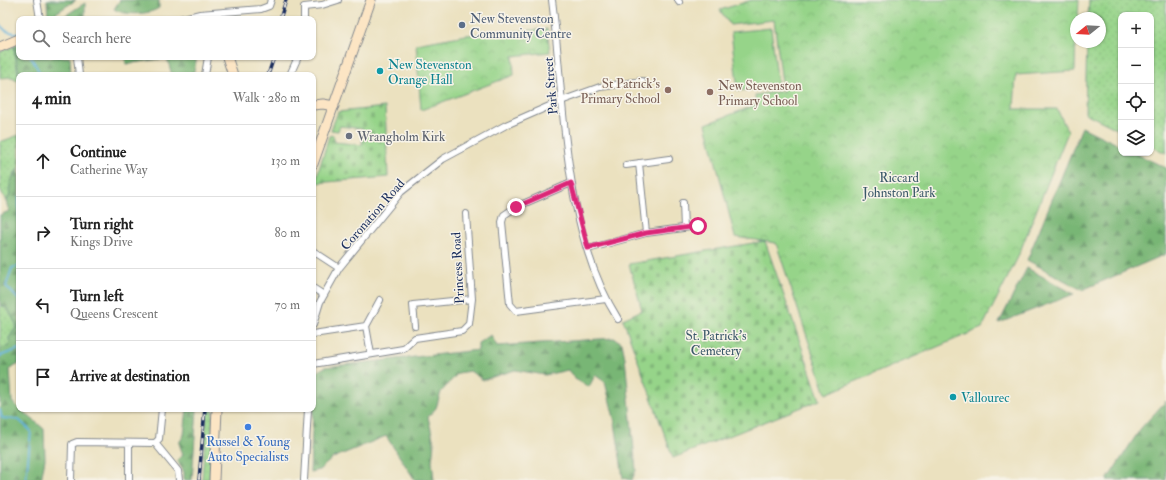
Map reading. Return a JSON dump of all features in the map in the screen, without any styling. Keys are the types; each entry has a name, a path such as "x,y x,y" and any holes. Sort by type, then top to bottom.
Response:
{"main road":[{"path":"316,156 370,0"},
{"path":"0,47 16,41"},
{"path":"228,60 232,72"},
{"path":"316,105 323,104 334,106"},
{"path":"214,480 217,412"}],"street":[{"path":"37,0 40,16"},
{"path":"192,16 261,9 269,6 271,0"},
{"path":"304,16 304,7 322,5 338,0"},
{"name":"Park Street","path":"552,0 561,100 571,183 588,248 606,299 618,319"},
{"path":"77,60 79,72"},
{"path":"206,72 208,60"},
{"path":"291,72 297,60"},
{"name":"Coronation Road","path":"316,317 324,295 339,268 401,192 443,159 506,125 561,100 600,88 642,81"},
{"path":"626,165 669,159"},
{"path":"639,163 646,233"},
{"path":"571,183 516,207 504,215 502,222 510,304 516,311 606,299"},
{"path":"683,203 684,228"},
{"name":"Princess Road","path":"316,363 403,349 415,338 462,331 469,324 472,299 466,214"},
{"path":"588,248 646,233 698,226"},
{"path":"316,253 339,268"},
{"path":"316,290 324,295"},
{"path":"416,326 413,304 472,299"},
{"path":"371,354 366,326 380,300"},
{"path":"316,334 366,326"},
{"path":"155,443 158,439 162,412"},
{"path":"304,480 308,412"},
{"path":"71,480 71,447 75,442 155,443"},
{"path":"129,443 129,480"},
{"path":"155,443 178,471 179,480"}],"green space":[{"path":"47,0 76,0 51,16 48,16"},
{"path":"120,0 159,0 159,8 149,12 136,14 124,13 114,9"},
{"name":"Riccard Johnston Park","path":"752,0 1079,0 1078,12 1070,12 1070,48 1075,48 1075,71 1016,75 1014,109 1057,109 1068,132 1017,259 982,328 826,394 776,243 735,237 706,124 756,105 755,95 783,91 774,20 730,25 720,10"},
{"path":"1089,0 1166,0 1166,153 1154,147 1154,12 1118,12 1118,130 1085,113 1087,48 1106,48 1106,12 1088,12"},
{"path":"85,3 85,16 65,16"},
{"path":"771,28 778,86 738,91 731,32"},
{"path":"547,29 550,52 513,56 514,75 421,110 416,44 466,35"},
{"path":"16,45 16,58 14,46"},
{"path":"14,46 18,72 16,72 16,79 12,77 0,78 0,52"},
{"path":"16,60 70,60 71,72 18,72"},
{"path":"125,60 153,60 126,64"},
{"path":"168,60 196,60 194,72 171,72"},
{"path":"385,107 388,177 316,183 329,136 333,135 335,142 362,145 363,129 340,126 338,131 331,130 338,112"},
{"path":"1082,127 1118,145 1118,156 1141,156 1166,168 1166,254 1082,290 1027,260"},
{"path":"16,136 16,171 9,190 10,195 6,202 0,188 0,142"},
{"path":"16,172 16,324 8,309 0,304 0,215 9,211 6,202 10,195 10,183"},
{"name":"St. Patrick's Cemetery","path":"765,241 820,400 673,458 623,319 642,310 629,264"},
{"path":"1027,268 1074,294 999,323"},
{"path":"0,304 8,309 16,324 16,328 9,338 11,345 0,349"},
{"path":"16,328 16,366 10,369 12,402 16,405 16,412 24,412 44,429 45,459 41,480 0,480 0,349 10,345 9,338"},
{"path":"491,335 497,346 614,338 622,343 625,358 636,470 632,480 623,478 615,422 605,382 595,375 589,387 575,379 568,370 545,375 515,370 483,380 470,371 458,373 441,392 436,408 428,417 434,443 432,461 434,480 415,480 386,436 333,458 319,470 310,472 313,412 316,412 316,372 325,367 478,350 478,343"},
{"path":"1166,401 1166,480 1107,480 1141,428"},
{"path":"187,412 197,412 192,480 184,480 184,472 177,460 183,455 179,443 184,435"},
{"path":"207,412 213,412 210,480 202,480"}],"waterway":[{"path":"0,25 6,31 16,33"},
{"path":"33,60 39,72"},
{"path":"16,267 12,268 6,286 16,297"},
{"path":"0,356 16,350"},
{"path":"0,410 2,418 19,420 31,431 26,480"}],"railway":[{"path":"281,16 286,0"},
{"path":"269,72 273,60"},
{"path":"199,480 205,412"}],"place":[{"name":"New Stevenston Community Centre","path":"462,25"},
{"name":"New Stevenston Orange Hall","path":"380,71"},
{"name":"St Patrick's Primary School","path":"668,90"},
{"name":"New Stevenston Primary School","path":"710,92"},
{"name":"Wrangholm Kirk","path":"349,136"},
{"name":"Vallourec","path":"953,397"},
{"name":"Russel & Young Auto Specialists","path":"248,427"}],"route":[{"path":"516,207 571,183 588,248 646,233 698,226"}]}
